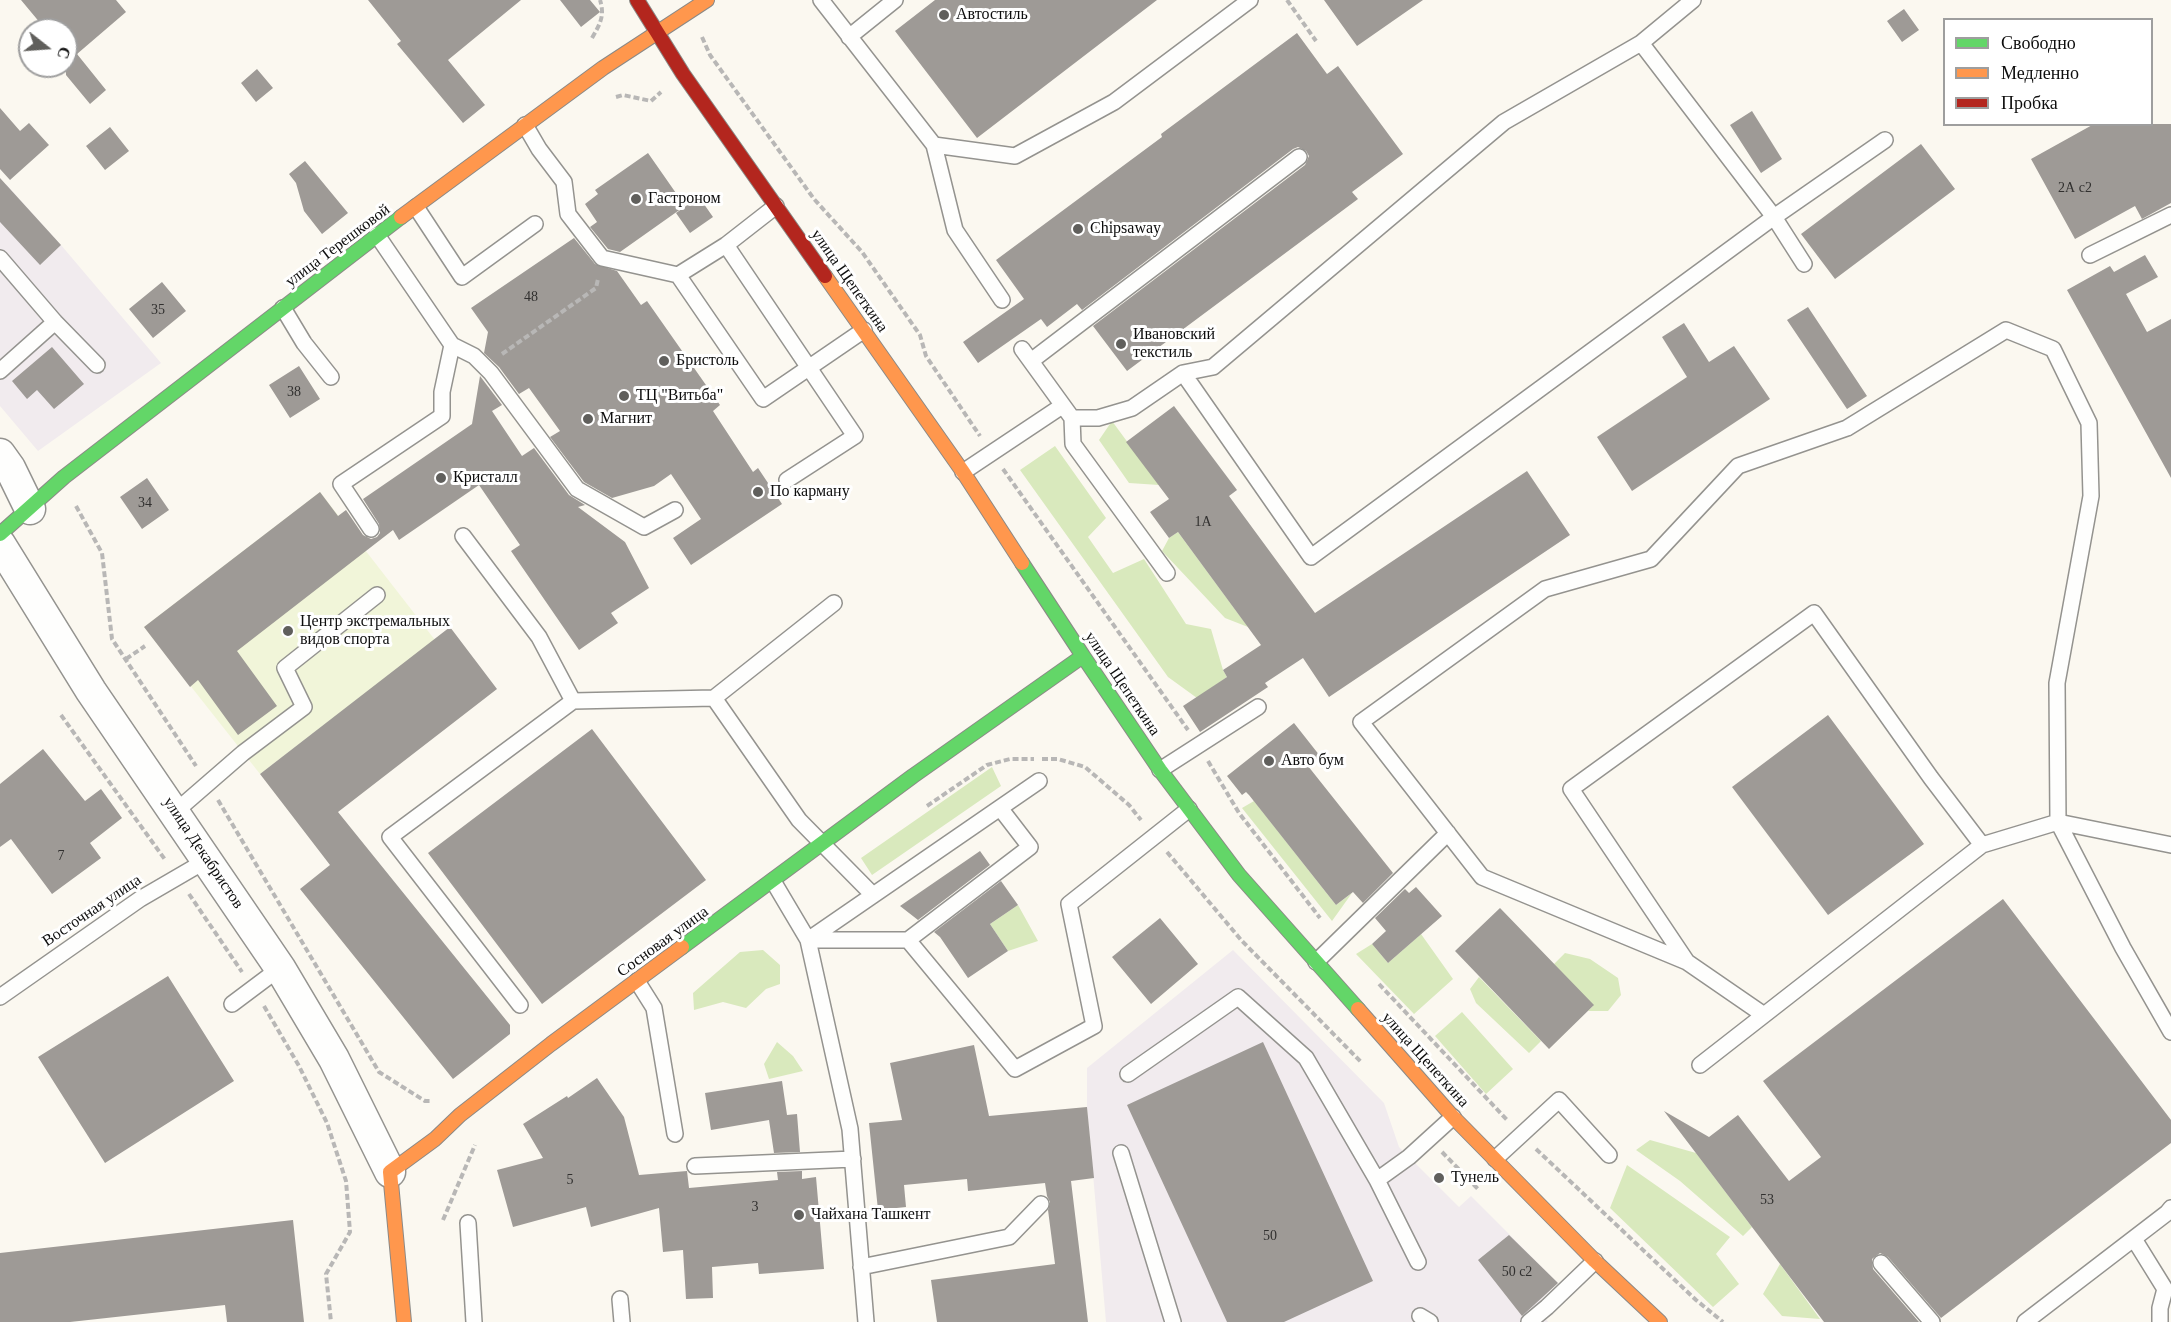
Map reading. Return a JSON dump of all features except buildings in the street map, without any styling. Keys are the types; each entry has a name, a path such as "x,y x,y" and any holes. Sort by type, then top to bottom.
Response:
{"main road":[{"name":"улица Щепеткина","path":"637,0 683,74 963,472 1160,770 1239,875 1453,1116 1652,1319"},
{"name":"улица Терешковой","path":"0,534 64,477 377,235 603,68 708,0"},
{"name":"Сосновая улица","path":"390,1172 435,1139 460,1115 542,1051 979,728 1083,656"},
{"path":"390,1172 404,1322"}],"street":[{"path":"0,454 10,468 30,509"},
{"name":"улица Декабристов","path":"0,544 91,690 280,968 333,1059 390,1172"}],"lane":[{"path":"820,0 934,145 954,230 1002,300"},
{"path":"849,37 895,0"},
{"path":"934,145 1015,156 1114,102 1250,0"},
{"path":"1072,418 1098,418 1132,408 1183,373 1213,367 1504,122 1641,43 1693,0"},
{"path":"1641,43 1774,217 1804,264"},
{"path":"525,125 539,149 564,182 568,214 602,258 678,275 763,399 864,330"},
{"path":"1183,373 1311,557 1774,217 1885,140"},
{"path":"1167,573 1073,444 1072,418 1027,355 1299,157"},
{"path":"678,275 726,245 776,206"},
{"path":"416,207 462,277 535,224"},
{"path":"2090,255 2171,215"},
{"path":"377,235 452,345 474,356 484,366 577,489 644,527 675,510"},
{"path":"726,245 855,436 787,480"},
{"path":"0,258 55,322 97,365"},
{"path":"283,308 304,343 331,377"},
{"path":"0,371 55,322"},
{"path":"1764,1015 1687,962 1482,877 1362,722 1545,589 1651,558 1738,466 1847,428 2006,330 2053,349 2089,423 2091,496 2056,683 2058,822 2123,948 2171,1032"},
{"path":"371,529 341,484 442,416 442,392 452,345"},
{"path":"963,472 1062,406"},
{"path":"463,536 539,637 573,701"},
{"path":"175,812 243,753 304,707 285,668 376,595"},
{"path":"520,1005 390,837 573,701 714,698 834,603"},
{"path":"1687,962 1570,789 1814,613 1931,777 1982,844"},
{"path":"714,698 799,820 873,895"},
{"path":"1160,770 1258,707"},
{"path":"808,940 1039,781"},
{"path":"808,940 908,940 1030,847 1000,808"},
{"path":"908,940 1015,1069 1094,1026 1069,903 1189,809"},
{"path":"1700,1065 1982,844 2058,822 2171,845"},
{"path":"1316,962 1448,833"},
{"name":"Восточная улица","path":"0,997 140,899 207,860"},
{"path":"773,881 808,940 850,1129 866,1322"},
{"path":"232,1005 280,968"},
{"path":"637,981 654,1008 675,1134"},
{"path":"1128,1074 1238,997 1306,1058 1377,1180 1418,1262"},
{"path":"1495,1160 1559,1100 1610,1155"},
{"path":"1377,1180 1453,1116"},
{"path":"1121,1153 1173,1322"},
{"path":"695,1166 853,1159"},
{"path":"861,1267 1009,1237 1041,1204"},
{"path":"2025,1322 2171,1208"},
{"path":"468,1223 474,1322"},
{"path":"2134,1239 2165,1289 2160,1308 2160,1322"},
{"path":"1529,1322 1547,1308 1595,1261"},
{"path":"1881,1263 1932,1322"},
{"path":"620,1299 622,1322"}],"path":[{"path":"1287,0 1316,41"},
{"path":"689,13 711,55 814,199 862,252 920,335 926,356 991,452 1199,746 1239,813 1338,940"},
{"path":"484,366 596,288 602,258"},
{"path":"72,499 102,553 112,639 208,783 379,1072 425,1101 437,1101"},
{"path":"126,659 145,646"},
{"path":"61,716 177,877 253,989 298,1065 327,1123 346,1181 350,1232 326,1274 331,1322"},
{"path":"919,812 987,765 1010,759 1059,759 1085,767 1129,805 1242,941 1367,1068"},
{"path":"1377,983 1521,1135 1696,1300 1723,1322"},
{"path":"1428,1139 1479,1190"},
{"path":"443,1220 477,1140"}],"shaded area":[{"path":"6,184 161,363 38,451 0,406 0,190"},
{"path":"1233,950 1384,1103 1399,1147 1459,1207 1471,1196 1558,1283 1541,1300 1553,1314 1546,1319 1548,1322 1106,1322 1087,1106 1087,1068"}],"green space":[{"path":"1112,421 1159,485 1129,483 1099,440"},
{"path":"1055,446 1106,518 1088,537 1113,573 1144,559 1186,624 1211,629 1227,677 1197,698 1168,677 1020,470"},
{"name":"Центр экстремальных видов спорта","path":"320,492 435,640 260,774 144,627"},
{"path":"1178,532 1248,627 1225,618 1162,551 1169,538"},
{"path":"992,767 1001,786 872,875 861,858"},
{"path":"1254,801 1336,905 1352,893 1332,921 1242,808"},
{"path":"1018,905 1038,941 1008,951 990,924"},
{"path":"1421,934 1453,979 1414,1014 1356,954 1372,944 1388,963"},
{"path":"763,950 780,965 780,984 766,989 746,1008 723,1002 694,1010 693,993 740,952"},
{"path":"1565,953 1590,959 1618,978 1621,995 1608,1011 1588,1011 1593,1006 1554,964"},
{"path":"1479,977 1541,1041 1529,1053 1476,1003 1470,989"},
{"path":"1462,1012 1513,1069 1486,1094 1435,1036"},
{"path":"777,1042 793,1056 803,1071 769,1079 764,1064"},
{"path":"1650,1140 1696,1153 1752,1227 1743,1236 1680,1181 1636,1150"},
{"path":"1627,1165 1730,1237 1716,1254 1739,1284 1713,1307 1610,1208"},
{"path":"1780,1264 1820,1319 1782,1316 1763,1294"}],"traffic: fast":[{"path":"0,534 64,477 401,217"},
{"path":"682,947 913,776 1083,656 1022,563"},
{"path":"1083,656 1160,770 1239,875 1358,1009"}],"traffic: slow":[{"path":"401,217 603,68 707,0"},
{"path":"825,276 963,472 1022,563"},
{"path":"404,1322 390,1172 435,1139 460,1115 551,1044 682,947"},
{"path":"1358,1009 1453,1117 1595,1261 1660,1322"}],"traffic: jam":[{"path":"637,0 683,74 825,276"}],"place":[{"name":"Автостиль","path":"944,15"},
{"name":"Гастроном","path":"636,199"},
{"name":"Chipsaway","path":"1078,229"},
{"name":"Ивановский текстиль","path":"1121,344"},
{"name":"Бристоль","path":"664,361"},
{"name":"ТЦ \"Витьба\"","path":"624,396"},
{"name":"Магнит","path":"588,419"},
{"name":"Кристалл","path":"441,478"},
{"name":"По карману","path":"758,492"},
{"name":"Центр экстремальных видов спорта","path":"288,631"},
{"name":"Авто бум","path":"1269,761"},
{"name":"Тунель","path":"1439,1178"},
{"name":"Чайхана Ташкент","path":"799,1215"}]}
